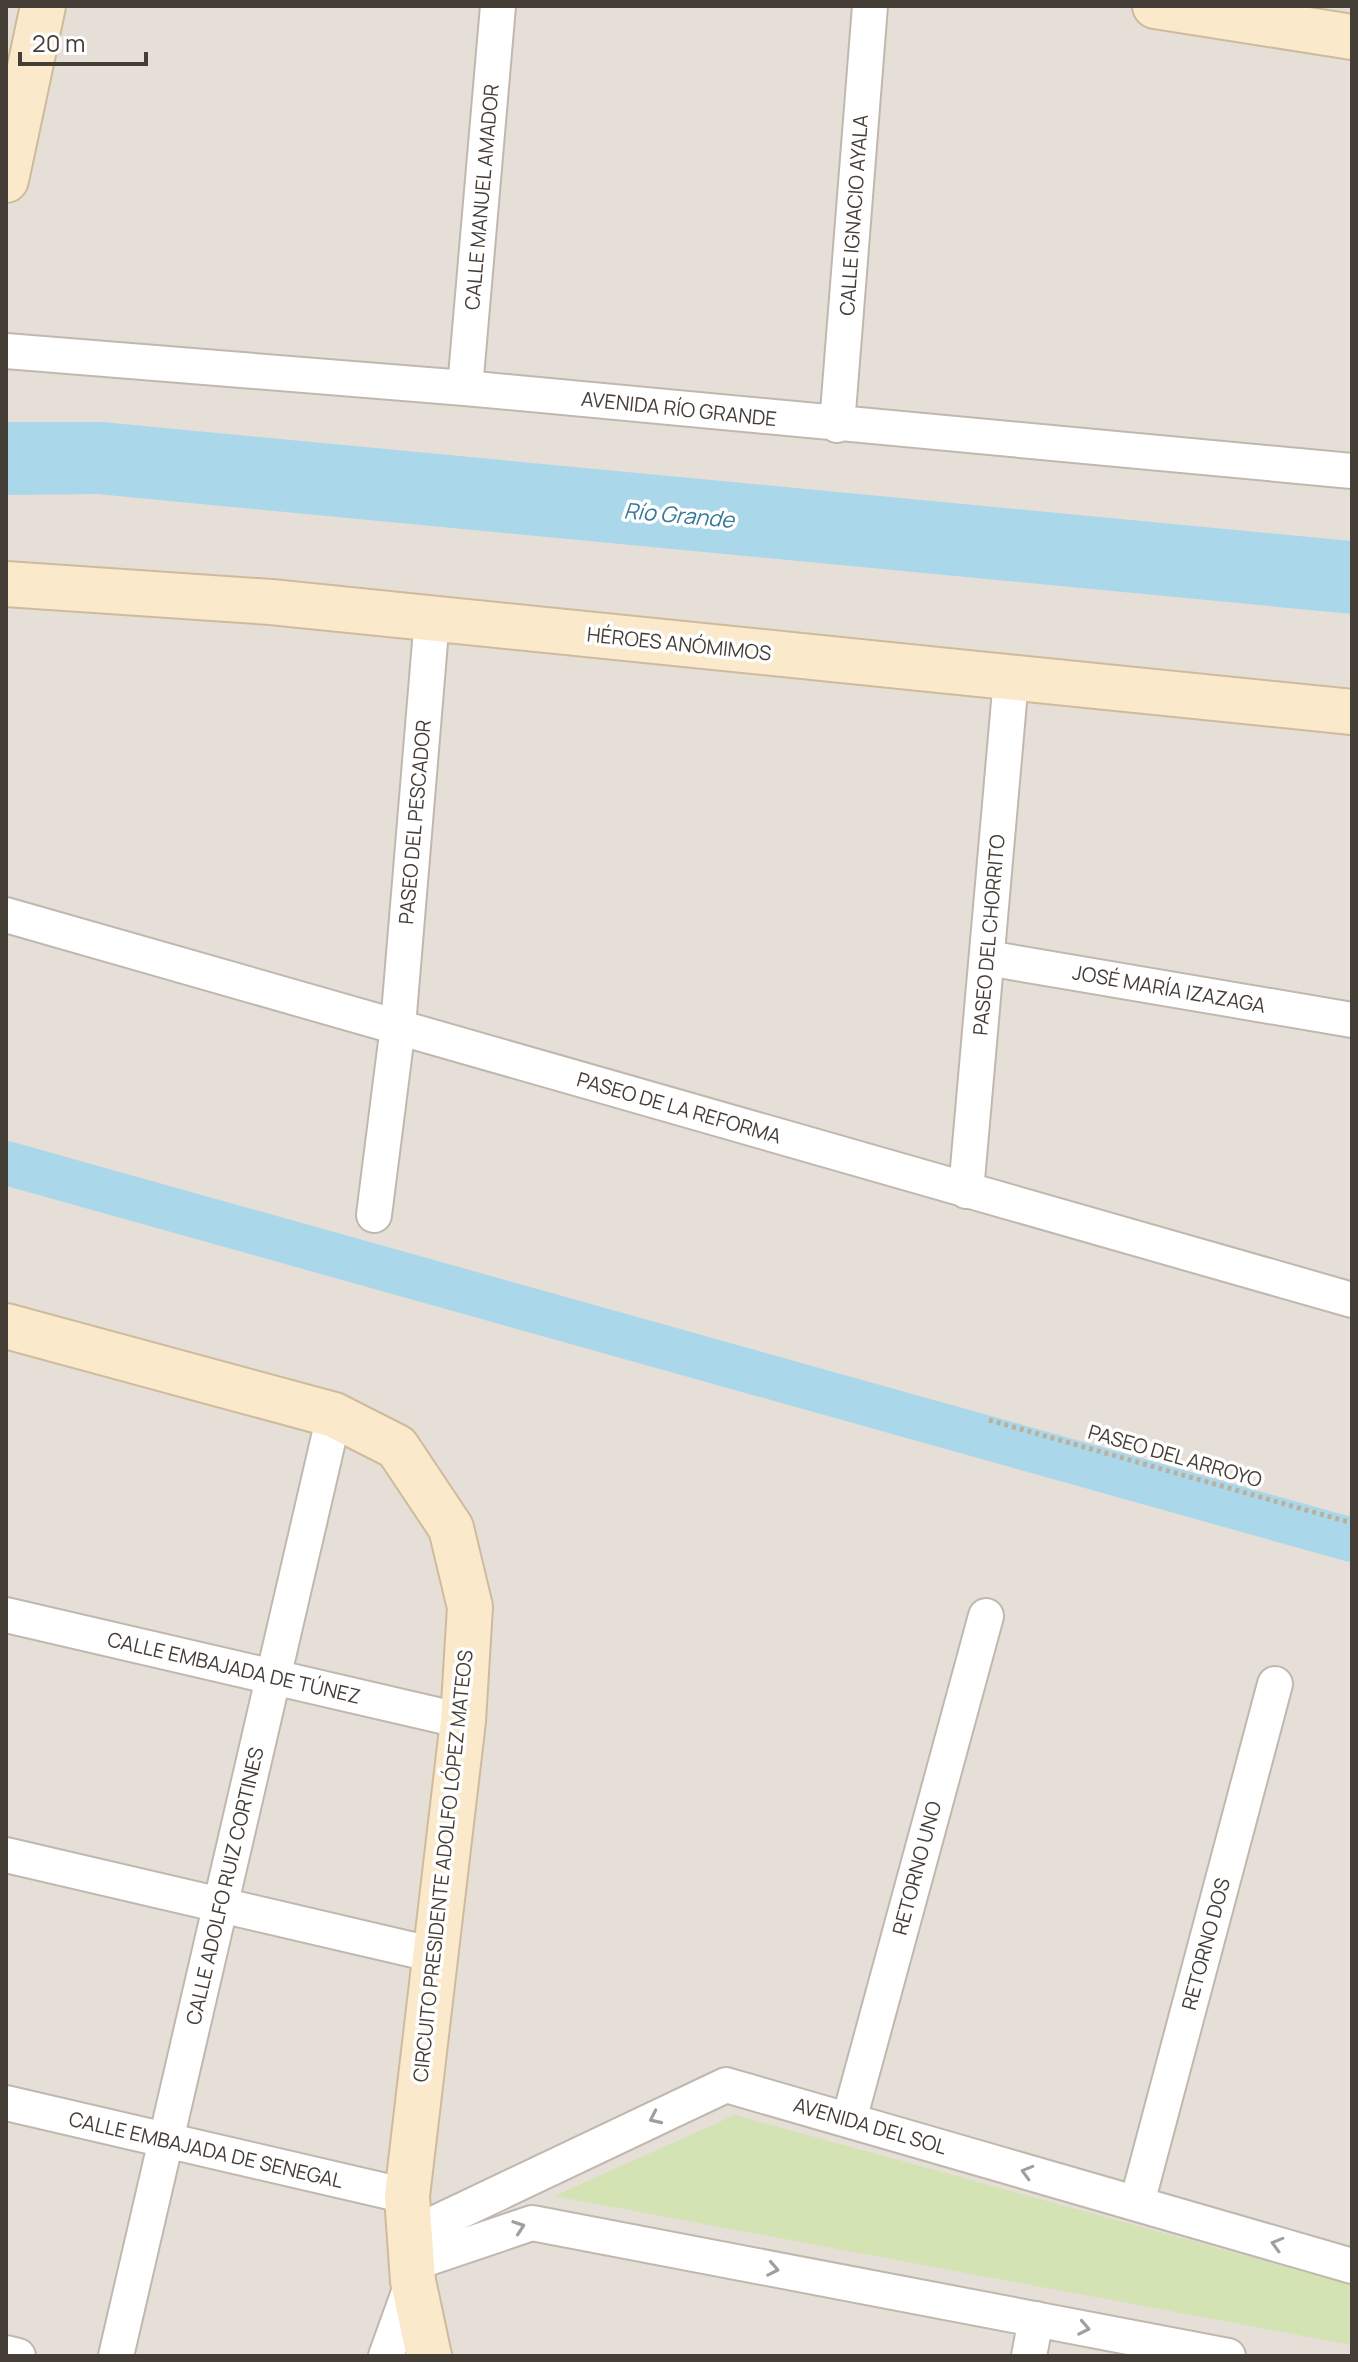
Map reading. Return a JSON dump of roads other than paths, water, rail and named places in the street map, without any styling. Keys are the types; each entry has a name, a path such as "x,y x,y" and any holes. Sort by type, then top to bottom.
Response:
{"street":[{"path":"6,180 43,6"},
{"name":"CALLE MANUEL AMADOR","path":"465,388 498,6"},
{"name":"CALLE IGNACIO AYALA","path":"837,425 870,6"},
{"path":"1155,6 1285,16 1352,37"},
{"name":"AVENIDA RÍO GRANDE","path":"6,351 465,388 1352,471"},
{"name":"HÉROES ANÓMIMOS","path":"6,584 271,602 1352,712"},
{"name":"PASEO DEL PESCADOR","path":"374,1215 398,1026 432,618"},
{"name":"PASEO DEL CHORRITO","path":"966,1191 1011,679"},
{"name":"PASEO DE LA REFORMA","path":"6,915 1352,1300"},
{"name":"JOSÉ MARÍA IZAZAGA","path":"987,958 1352,1020"},
{"name":"CIRCUITO PRESIDENTE ADOLFO LÓPEZ MATEOS","path":"6,1326 334,1415 397,1447 451,1528 470,1607 463,1721 435,1955 410,2244 386,2356"},
{"name":"CALLE ADOLFO RUIZ CORTINES","path":"116,2356 334,1415"},
{"name":"CALLE EMBAJADA DE TÚNEZ","path":"6,1615 463,1721"},
{"name":"RETORNO UNO","path":"849,2120 986,1616"},
{"name":"RETORNO DOS","path":"1137,2203 1275,1684"},
{"path":"6,1855 435,1955"},
{"name":"AVENIDA DEL SOL","path":"410,2244 726,2085 1352,2266"},
{"name":"CALLE EMBAJADA DE SENEGAL","path":"6,2103 166,2140 410,2244"},
{"path":"410,2244 532,2223 1228,2356"},
{"name":"CIRCUITO PRESIDENTE ADOLFO LÓPEZ MATEOS","path":"410,2244 429,2356"},
{"path":"1029,2356 1036,2319"},
{"path":"6,2353 18,2356"}],"water":[{"name":"Río Grande","path":"6,422 102,422 1352,541 1352,614 97,494 6,495"}],"waterway":[{"path":"6,1163 1352,1540"}]}
